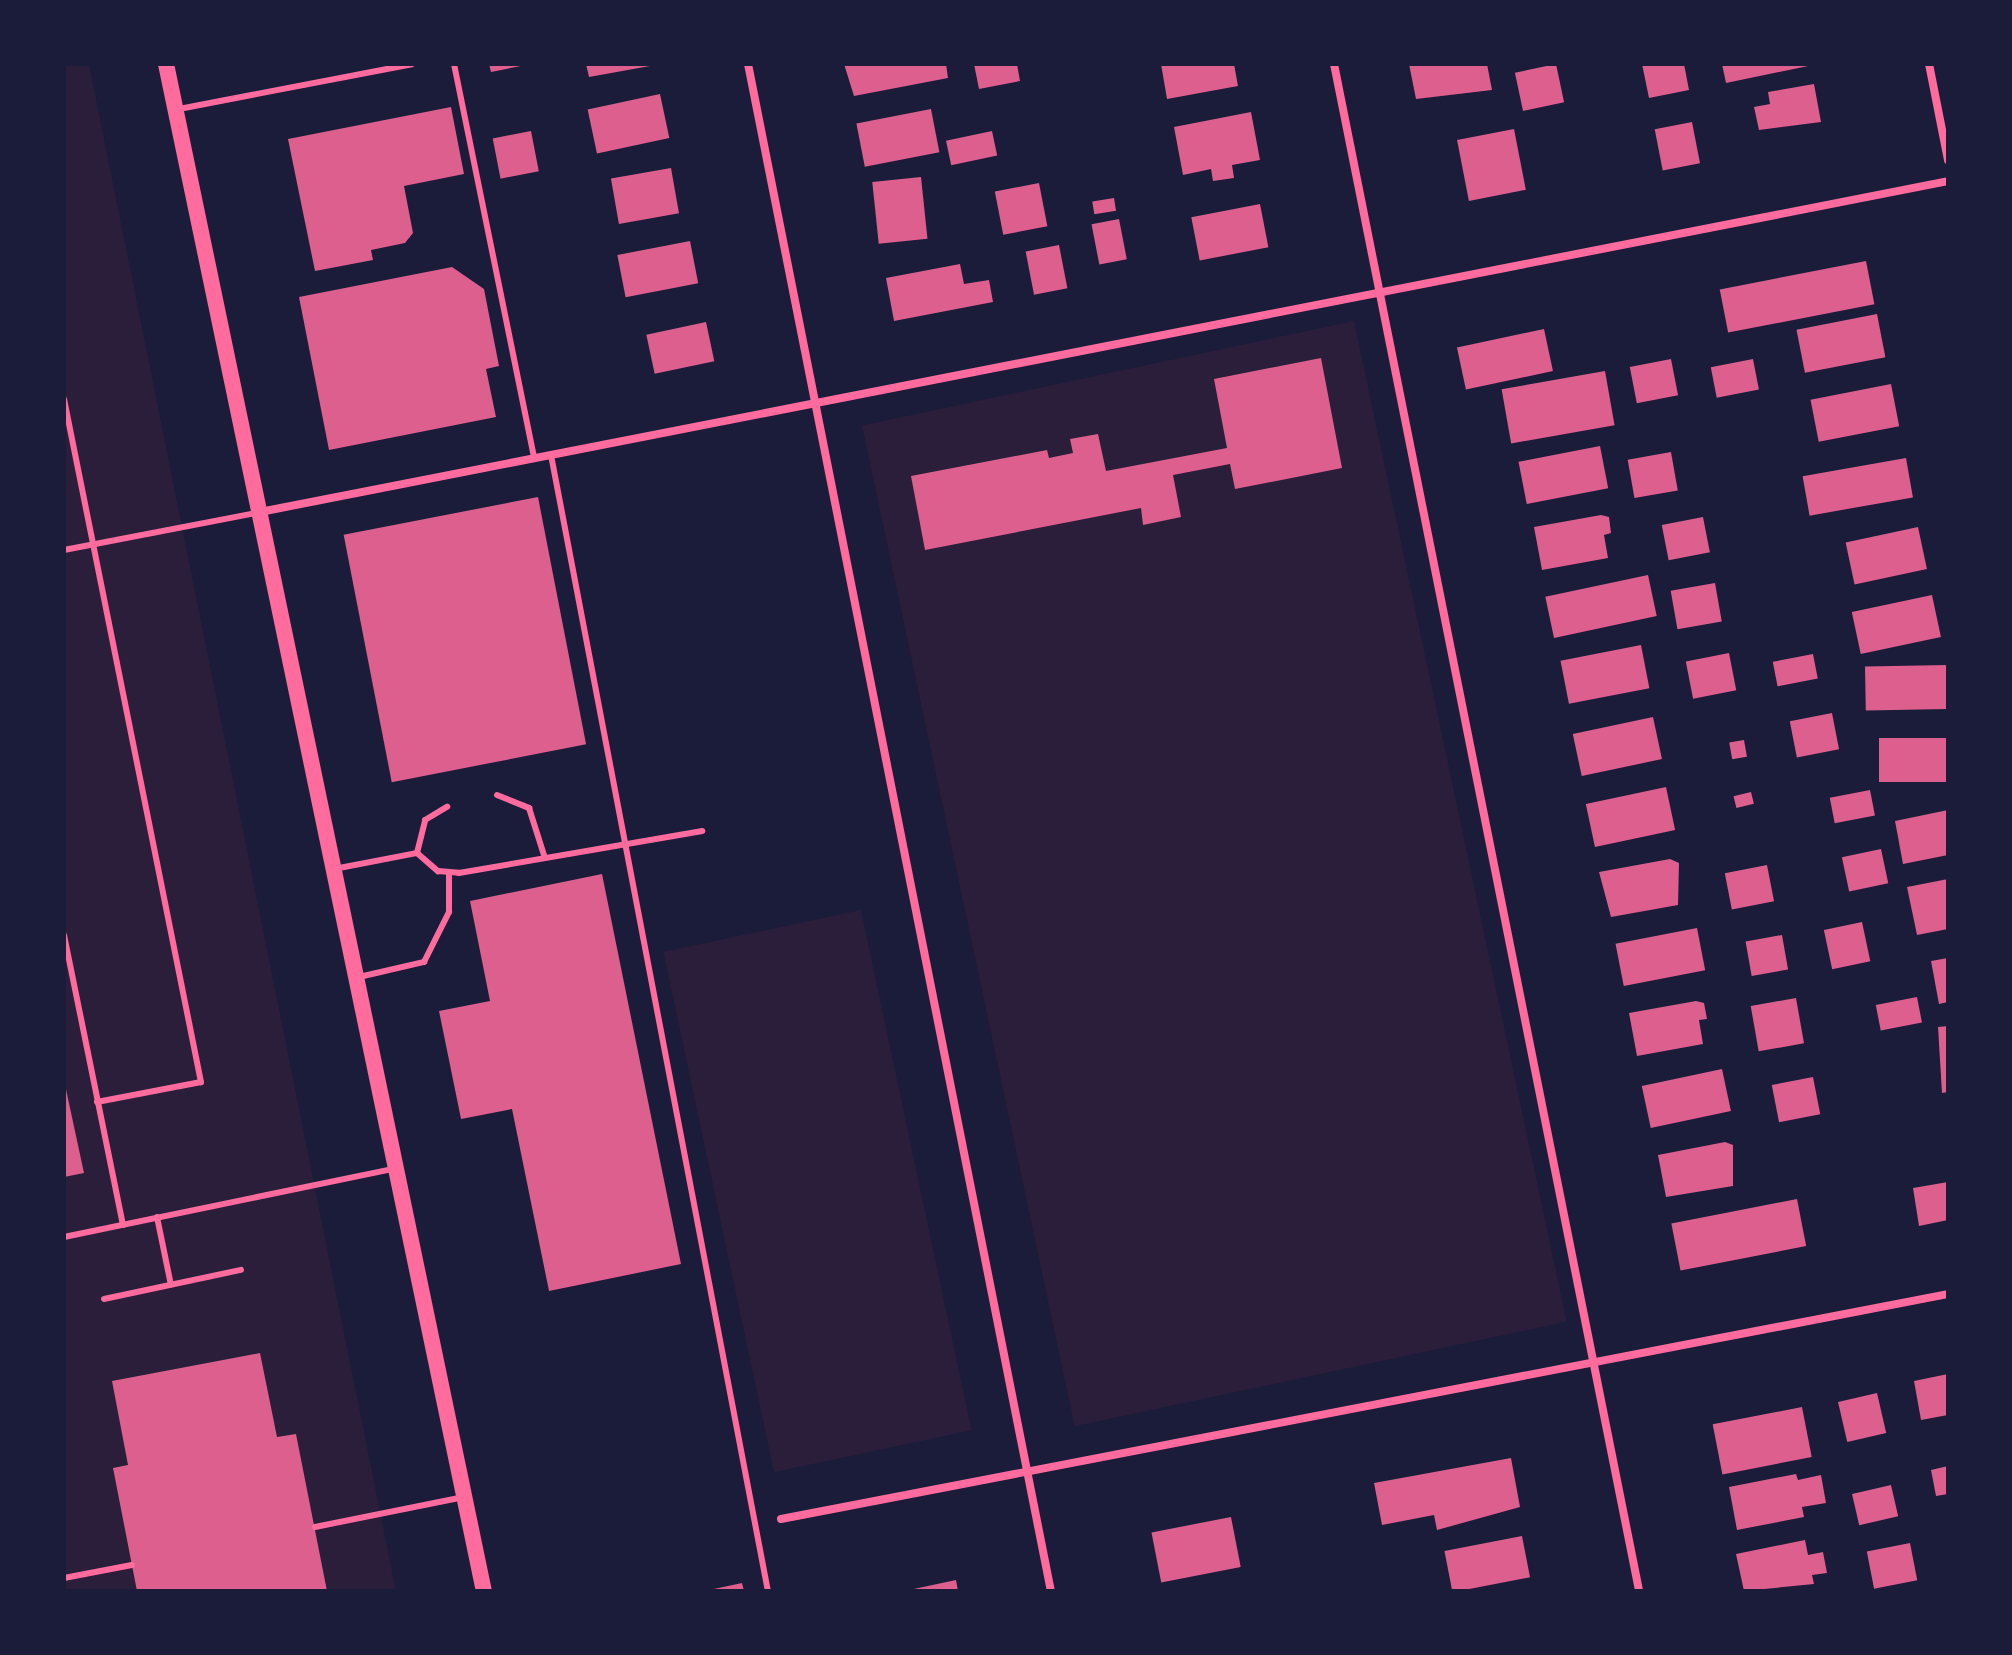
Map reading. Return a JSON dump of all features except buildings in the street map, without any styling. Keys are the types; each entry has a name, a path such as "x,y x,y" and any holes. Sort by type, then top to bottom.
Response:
{"main road":[{"path":"166,64 484,1591"}],"street":[{"path":"748,64 1051,1591"},
{"path":"1334,64 1639,1591"},
{"path":"1929,64 1948,160"},
{"path":"260,512 1948,181"},
{"path":"781,1519 1948,1294"}],"lane":[{"path":"175,110 412,64"},
{"path":"454,64 534,458"},
{"path":"64,399 201,1082 97,1102"},
{"path":"551,455 768,1591"},
{"path":"64,550 260,512"},
{"path":"497,795 529,808 545,858"},
{"path":"417,853 425,820 447,807"},
{"path":"332,869 417,853 449,873 702,831"},
{"path":"355,977 424,962 449,912 449,873"},
{"path":"64,935 123,1225"},
{"path":"64,1237 396,1168"},
{"path":"157,1217 171,1285"},
{"path":"104,1299 241,1270"},
{"path":"315,1527 464,1497"},
{"path":"64,1578 132,1565"}],"shaded area":[{"path":"64,64 89,64 396,1591 64,1591"},
{"path":"1354,321 1567,1322 1075,1426 862,426"},
{"path":"861,910 972,1430 774,1472 663,952"}]}
